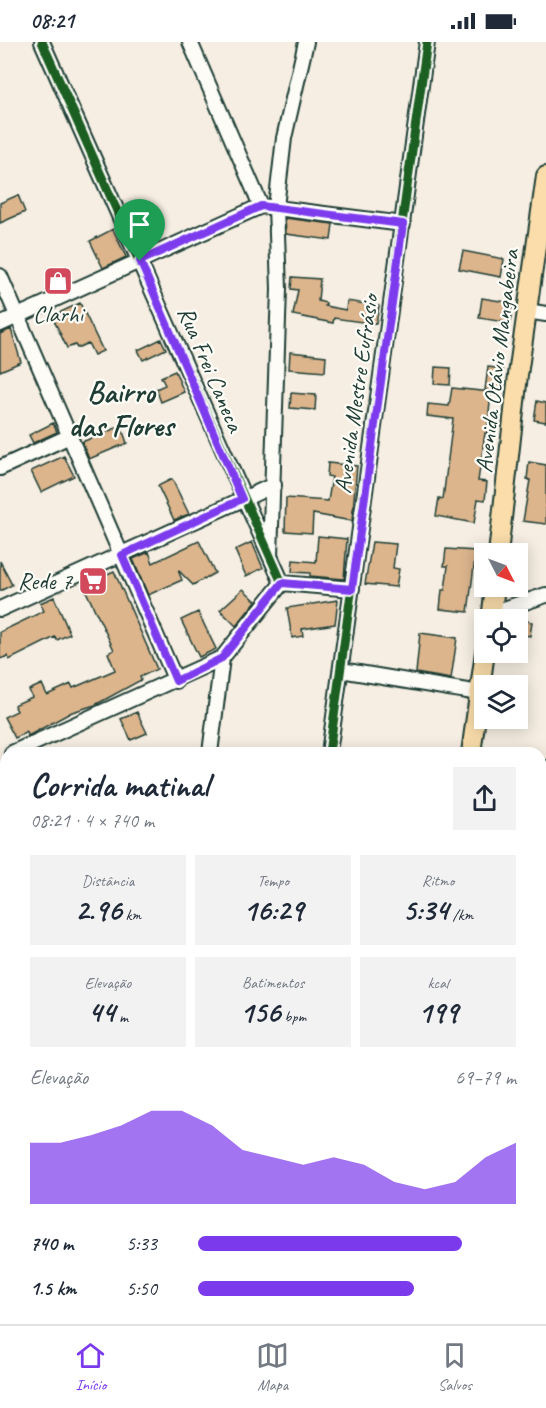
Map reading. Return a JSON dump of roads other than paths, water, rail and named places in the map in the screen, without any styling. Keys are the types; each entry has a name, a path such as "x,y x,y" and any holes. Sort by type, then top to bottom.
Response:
{"main road":[{"name":"Avenida Otávio Mangabeira","path":"499,543 527,311 546,176"},
{"path":"472,747 474,729"}],"street":[{"name":"Rua Frei Caneca","path":"42,42 140,261 242,499 282,583"},
{"path":"190,42 261,206"},
{"path":"270,557 279,289 276,207 284,138 306,42"},
{"name":"Avenida Mestre Eufrásio","path":"330,747 427,42"},
{"path":"0,324 261,206 403,224"},
{"path":"0,276 176,681"},
{"path":"527,311 546,314"},
{"path":"0,468 70,436"},
{"path":"0,609 274,485"},
{"path":"26,747 176,681 222,658 282,583 352,589"},
{"path":"510,609 546,596"},
{"path":"211,747 222,658"},
{"path":"341,670 474,692"}],"place":[{"name":"Clarhi","path":"58,281"},
{"name":"Rede 7","path":"93,581"}],"district":[{"name":"Bairro das Flores","path":"121,410"}]}
